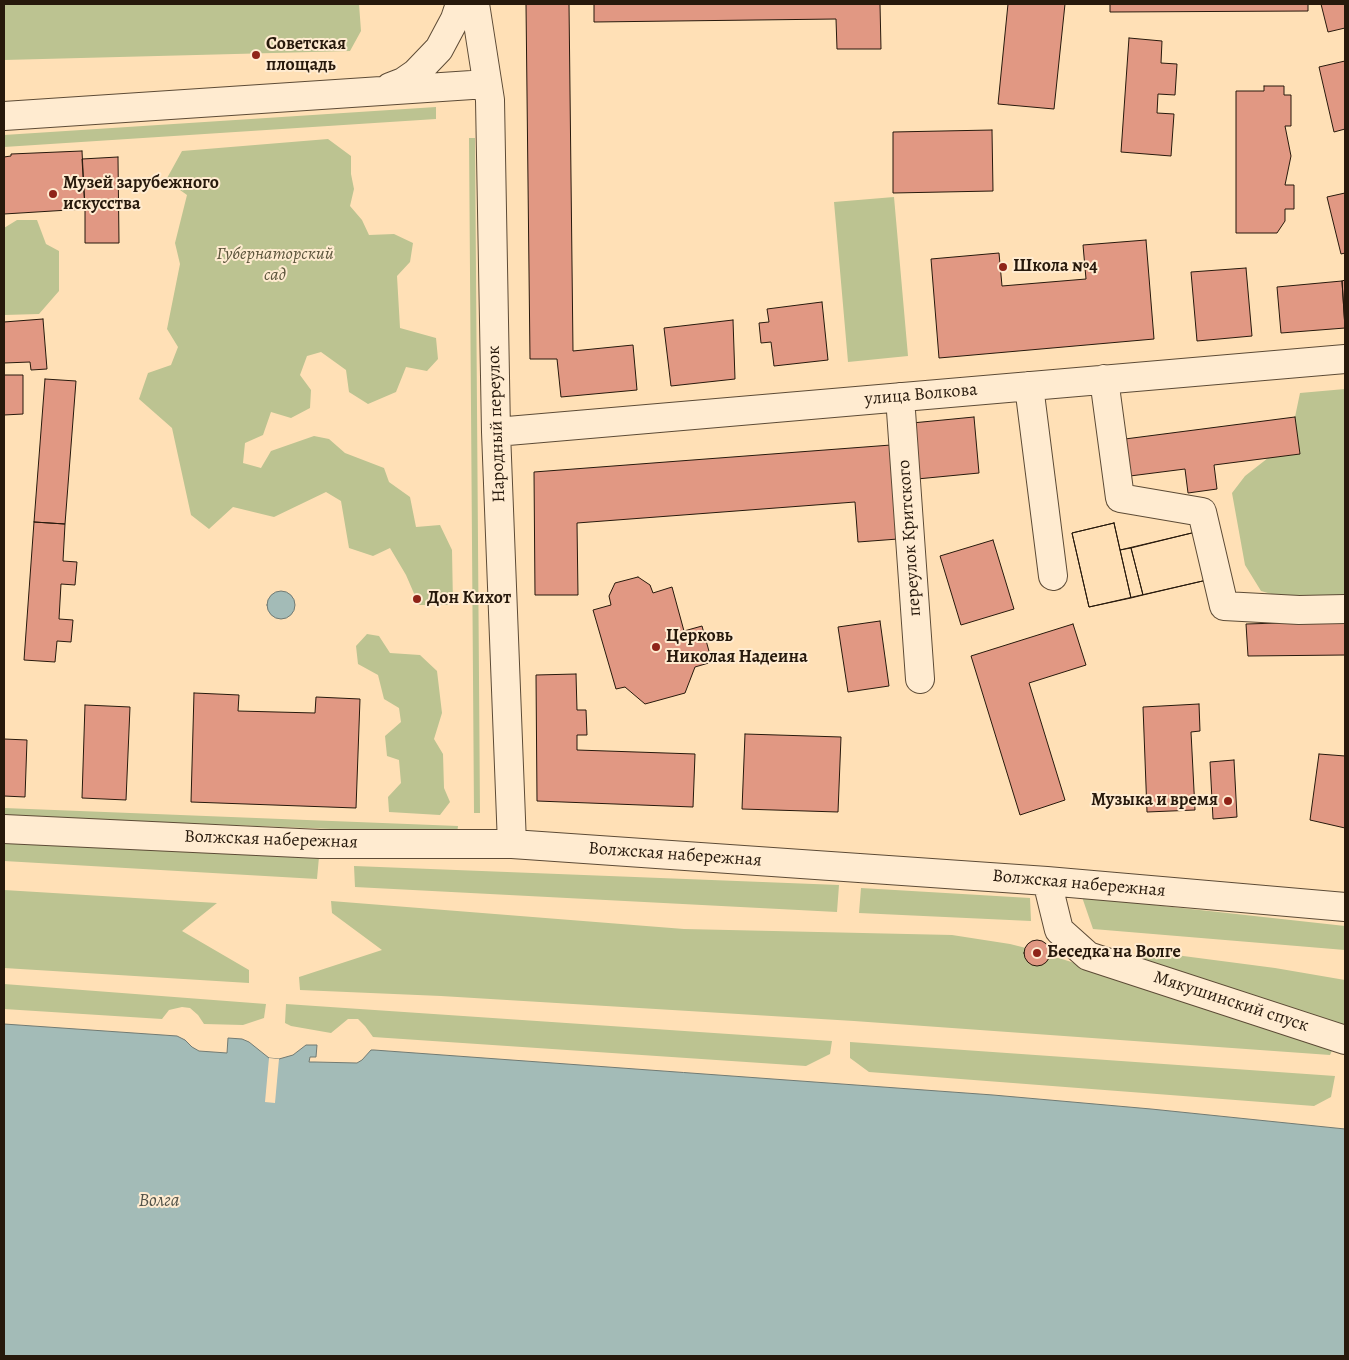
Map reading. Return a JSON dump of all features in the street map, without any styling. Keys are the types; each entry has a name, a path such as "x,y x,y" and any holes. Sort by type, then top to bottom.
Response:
{"street":[{"path":"370,92 389,88 403,82 428,62 447,36 460,4"},
{"name":"Народный переулок","path":"475,4 490,100 496,432 512,844"},
{"path":"4,116 488,84"},
{"name":"улица Волкова","path":"496,432 1345,359"},
{"path":"1104,380 1120,498 1202,512 1224,606 1299,610 1345,609"},
{"path":"1029,386 1053,576"},
{"name":"переулок Критского","path":"900,397 920,680"},
{"name":"Волжская набережная","path":"4,829 320,844 512,844 1047,881 1345,907"},
{"name":"Мякушинский спуск","path":"1047,881 1059,930 1088,956 1345,1040"}],"green space":[{"path":"4,4 359,4 361,31 350,51 4,60"},
{"path":"436,107 436,119 4,147 4,135"},
{"path":"469,138 475,138 480,813 474,813"},
{"name":"Губернаторский сад","path":"328,139 351,156 351,174 354,189 350,206 362,220 369,235 394,234 413,243 410,262 397,276 400,328 436,338 438,359 427,371 406,367 396,392 368,404 349,392 346,370 321,352 307,356 300,375 311,390 310,408 291,418 271,412 263,435 245,443 243,463 261,468 271,451 314,436 329,439 345,453 384,468 389,482 410,497 416,527 440,525 452,550 453,605 419,605 406,575 390,548 373,556 349,548 341,501 326,492 274,517 233,507 209,529 191,515 172,428 139,399 148,373 171,365 178,347 167,329 180,264 175,243 187,195 166,180 182,151"},
{"path":"894,197 908,356 848,362 834,202"},
{"path":"17,220 37,220 46,244 59,251 59,291 39,314 4,315 4,228"},
{"path":"1345,389 1345,600 1292,600 1261,591 1245,565 1232,493 1245,476 1268,458 1300,454 1295,417 1300,393"},
{"path":"367,634 379,636 390,653 420,655 437,671 442,713 434,739 443,754 444,788 450,802 440,815 389,812 388,797 401,783 399,760 387,756 385,736 401,722 399,708 384,699 378,675 358,664 356,646"},
{"path":"4,808 458,826 457,834 4,816"},
{"path":"4,843 319,857 317,879 4,861"},
{"path":"354,866 839,885 837,912 355,887"},
{"path":"861,888 1030,898 1031,921 859,913"},
{"path":"4,890 217,903 182,931 249,970 249,983 4,968"},
{"path":"1082,897 1345,926 1345,950 1093,929"},
{"path":"331,901 684,929 952,935 1026,948 1025,957 1033,965 1044,964 1049,955 1335,1044 1330,1055 854,1021 441,996 300,990 299,977 382,950 332,913"},
{"path":"1145,951 1275,968 1345,980 1345,1030 1142,961"},
{"path":"4,984 266,1004 264,1018 243,1025 204,1024 190,1008 182,1007 169,1010 162,1019 4,1009"},
{"path":"286,1004 832,1041 830,1054 806,1066 373,1037 358,1019 348,1019 331,1033 291,1026 285,1023"},
{"path":"850,1042 1335,1076 1331,1097 1314,1106 869,1072 850,1058"}],"water":[{"path":"281,591 291,595 295,605 291,615 281,619 271,615 267,605 271,595"},
{"name":"Волга","path":"4,1024 177,1036 199,1051 227,1053 228,1038 242,1039 249,1042 269,1058 279,1059 293,1055 306,1045 317,1045 316,1057 310,1057 309,1062 357,1063 371,1050 374,1050 993,1095 1345,1129 1345,1356 4,1356"}],"pier":[{"path":"269,1058 279,1059 275,1103 265,1102"}],"building":[{"path":"526,4 569,4 573,351 633,345 637,390 561,397 557,359 530,359"},
{"path":"594,4 880,4 881,49 837,49 836,19 594,22"},
{"path":"1008,4 1065,4 1054,109 998,104"},
{"path":"1110,4 1308,4 1308,11 1110,12"},
{"path":"1321,4 1345,4 1345,28 1328,32"},
{"path":"1129,38 1162,41 1161,63 1177,64 1175,95 1158,94 1157,113 1174,114 1171,156 1121,152"},
{"path":"1345,61 1345,129 1334,132 1319,67"},
{"path":"1264,86 1284,86 1284,95 1291,95 1291,126 1285,126 1291,156 1285,185 1294,185 1294,209 1285,209 1285,221 1277,233 1236,233 1236,91 1264,91"},
{"path":"992,130 993,191 893,193 893,132"},
{"path":"82,151 85,209 4,214 4,157 11,156 11,154"},
{"path":"118,157 119,243 85,243 82,159"},
{"path":"1345,193 1345,253 1341,254 1327,197"},
{"path":"1146,240 1154,339 939,358 931,259 999,253 1002,286 1086,279 1083,245"},
{"path":"1246,268 1252,336 1197,341 1191,272"},
{"path":"1345,280 1345,328 1342,281"},
{"path":"1342,281 1345,328 1281,333 1277,287"},
{"path":"822,302 828,360 774,366 771,342 761,343 759,323 769,322 767,309"},
{"path":"43,319 47,369 31,370 30,362 4,363 4,322"},
{"path":"733,320 735,379 671,386 664,328"},
{"path":"4,375 23,375 23,414 4,415"},
{"path":"45,379 76,381 65,524 34,522"},
{"path":"974,417 979,473 917,479 912,423"},
{"path":"1295,417 1300,454 1214,465 1217,489 1188,493 1185,469 1130,476 1125,439"},
{"path":"891,445 898,539 858,542 855,502 577,523 578,595 535,595 534,472"},
{"path":"34,522 65,524 63,561 77,562 75,585 61,584 59,619 73,620 71,642 57,641 55,662 24,660"},
{"path":"1114,523 1120,550 1196,532 1207,580 1089,607 1072,533"},
{"path":"1114,523 1131,598 1089,607 1072,533"},
{"path":"1196,532 1207,580 1143,595 1131,548"},
{"path":"993,540 1014,609 961,625 940,556"},
{"path":"1131,548 1143,595 1131,598 1120,550"},
{"name":"Церковь Николая Надеина","path":"638,577 650,585 653,593 672,587 684,631 702,626 712,662 695,667 685,693 645,704 625,687 616,689 593,610 611,605 609,596 615,583"},
{"path":"880,621 889,686 848,692 838,627"},
{"path":"1345,621 1345,655 1248,656 1246,624"},
{"path":"1073,624 1086,665 1029,683 1065,800 1020,815 971,656"},
{"path":"576,674 577,710 586,710 587,735 577,735 577,750 695,754 693,807 537,801 536,675"},
{"path":"194,693 239,695 238,711 315,713 316,697 360,699 356,808 191,802"},
{"path":"1199,704 1200,731 1191,732 1195,810 1147,812 1143,707"},
{"path":"85,705 130,707 126,800 82,798"},
{"path":"745,734 841,737 838,812 742,809"},
{"path":"4,739 27,740 25,797 4,796"},
{"path":"1319,754 1345,756 1345,828 1310,820"},
{"path":"1234,760 1237,817 1213,819 1210,762"},
{"name":"Беседка на Волге","path":"1037,940 1046,944 1050,953 1046,962 1037,966 1028,962 1024,953 1028,944"}],"place":[{"name":"Советская площадь","path":"256,55"},
{"name":"Музей зарубежного искусства","path":"53,194"},
{"name":"Школа №4","path":"1003,267"},
{"name":"Дон Кихот","path":"417,599"},
{"name":"Церковь Николая Надеина","path":"656,647"},
{"name":"Музыка и время","path":"1228,801"},
{"name":"Беседка на Волге","path":"1037,953"}]}
